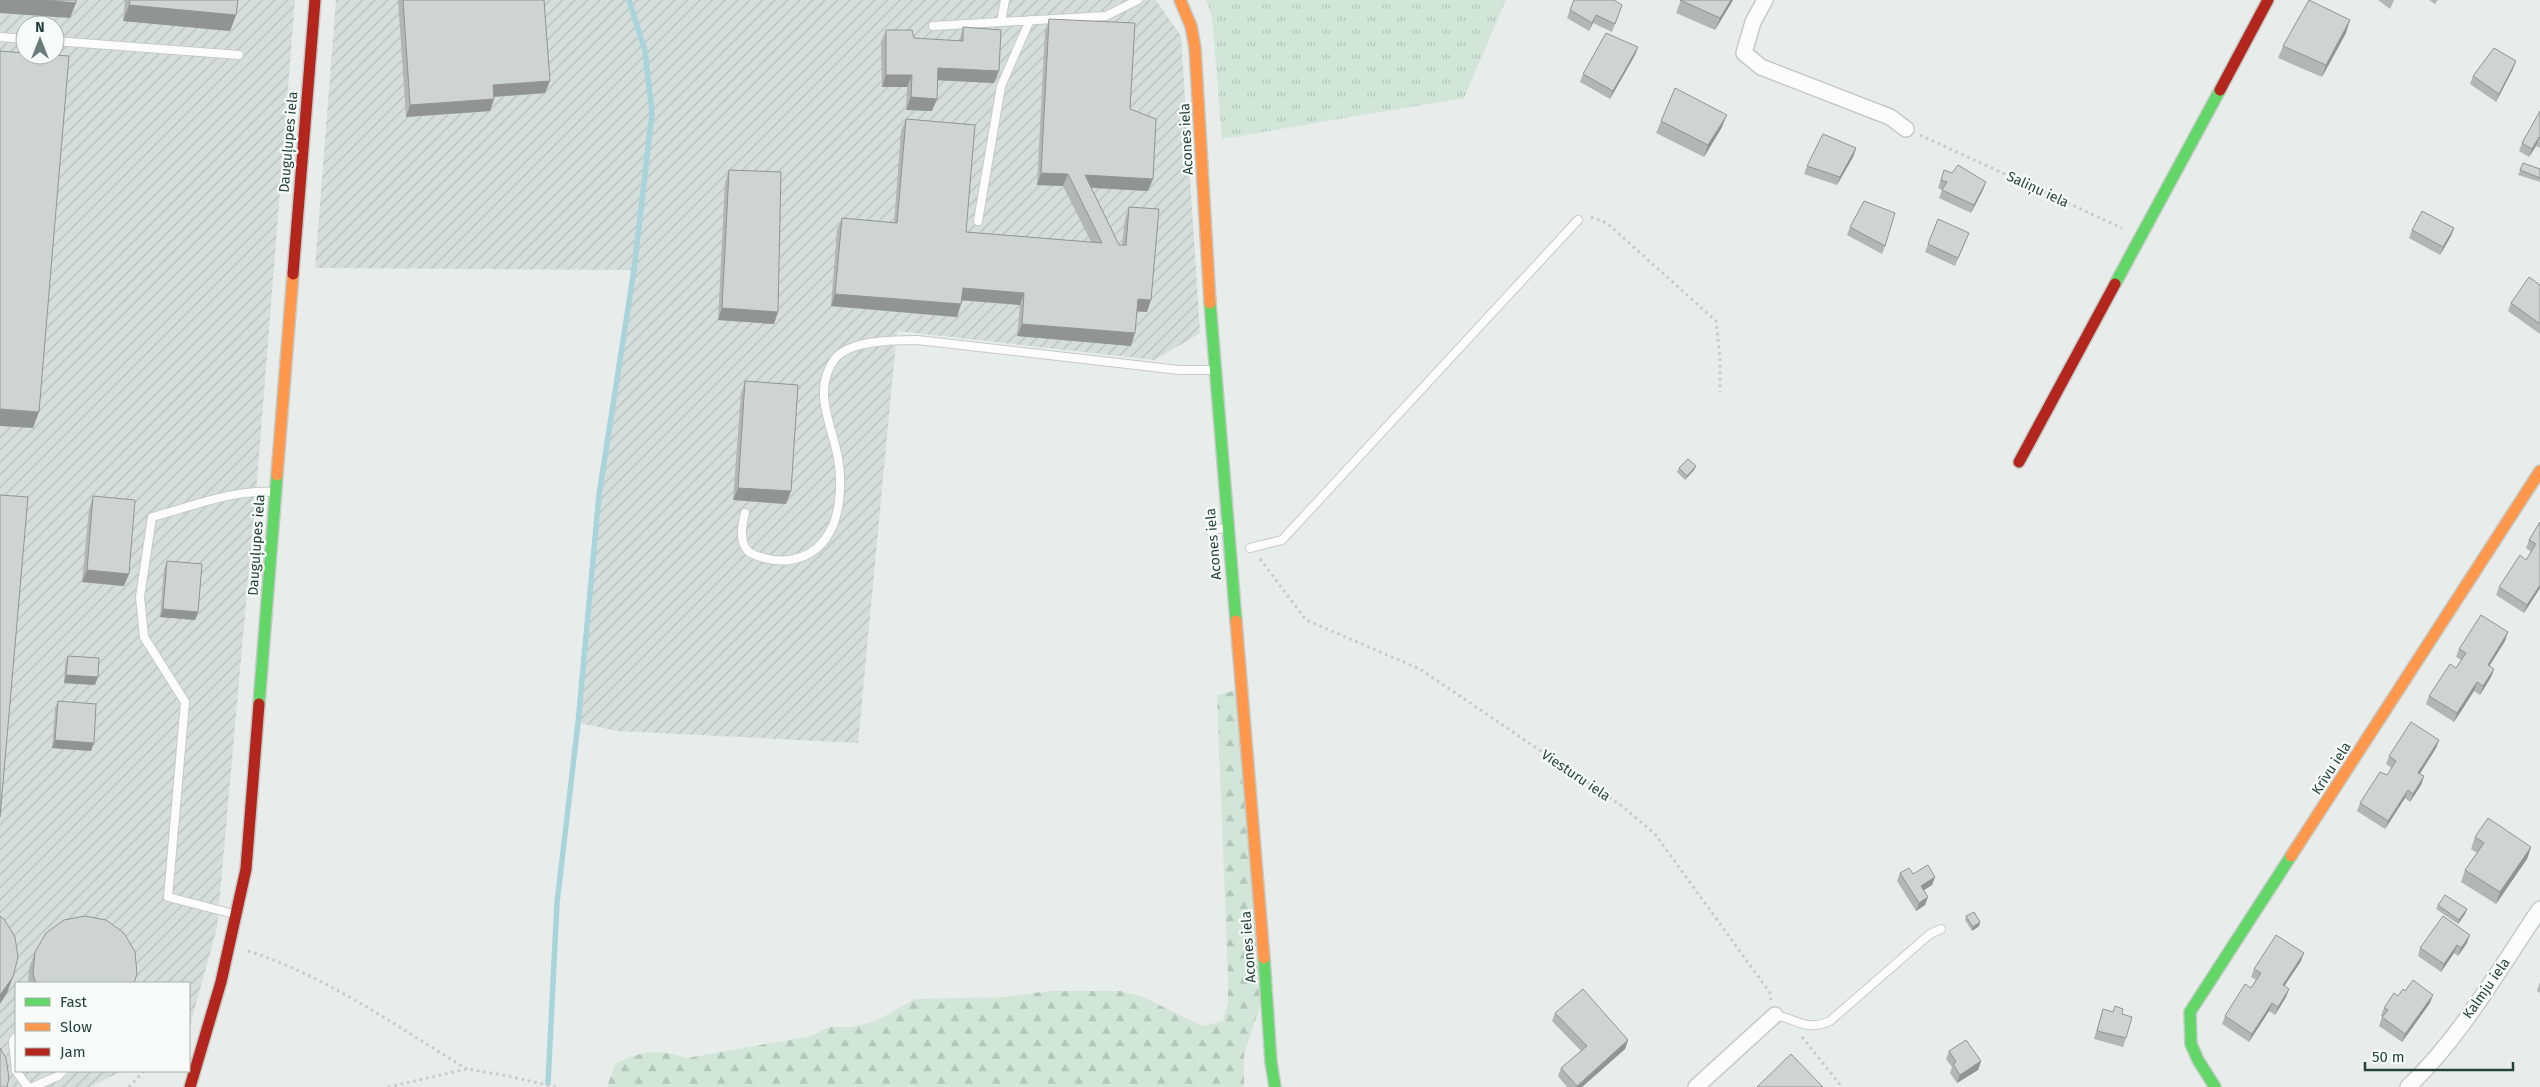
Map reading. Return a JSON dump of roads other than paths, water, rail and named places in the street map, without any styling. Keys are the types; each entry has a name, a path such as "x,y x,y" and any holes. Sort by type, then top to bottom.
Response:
{"street":[{"name":"Dauguļupes iela","path":"190,1087 193,1064 229,945 246,870 315,0"},
{"name":"Acones iela","path":"1180,0 1191,26 1195,48 1214,370 1226,528 1262,928 1271,1062 1275,1087"},
{"path":"1765,0 1753,22 1744,53 1761,67 1890,117 1906,129"},
{"path":"2019,462 2142,237 2268,0"},
{"name":"Krīvu iela","path":"2215,1087 2194,1054 2187,1035 2190,1012 2540,471"},
{"name":"Kalmju iela","path":"2408,1087 2422,1074 2454,1034 2540,909"},
{"path":"1696,1087 1782,1016"}],"lane":[{"path":"1001,22 1005,0"},
{"path":"933,26 1106,16 1138,0"},
{"path":"978,221 1001,86 1030,20"},
{"path":"0,37 15,38"},
{"path":"65,42 239,55"},
{"path":"1250,548 1282,540 1578,220"},
{"path":"745,513 743,541 752,554 768,559 783,562 810,554 830,533 838,502 839,470 824,399 824,380 836,357 851,348 890,340 917,340 1179,370 1214,370"},
{"path":"236,914 168,897 185,702 144,637 140,597 152,517 256,491 275,492"},
{"path":"1209,530 1226,528"},
{"path":"1782,1016 1805,1026 1817,1027 1830,1021 1930,934 1941,929"},
{"path":"15,1038 13,1041 15,1061"},
{"path":"17,1072 28,1087"},
{"path":"33,1087 58,1076 62,1072"}],"waterway":[{"path":"548,1083 557,903 578,723 599,495 634,270 652,113 645,51 629,0"}]}
